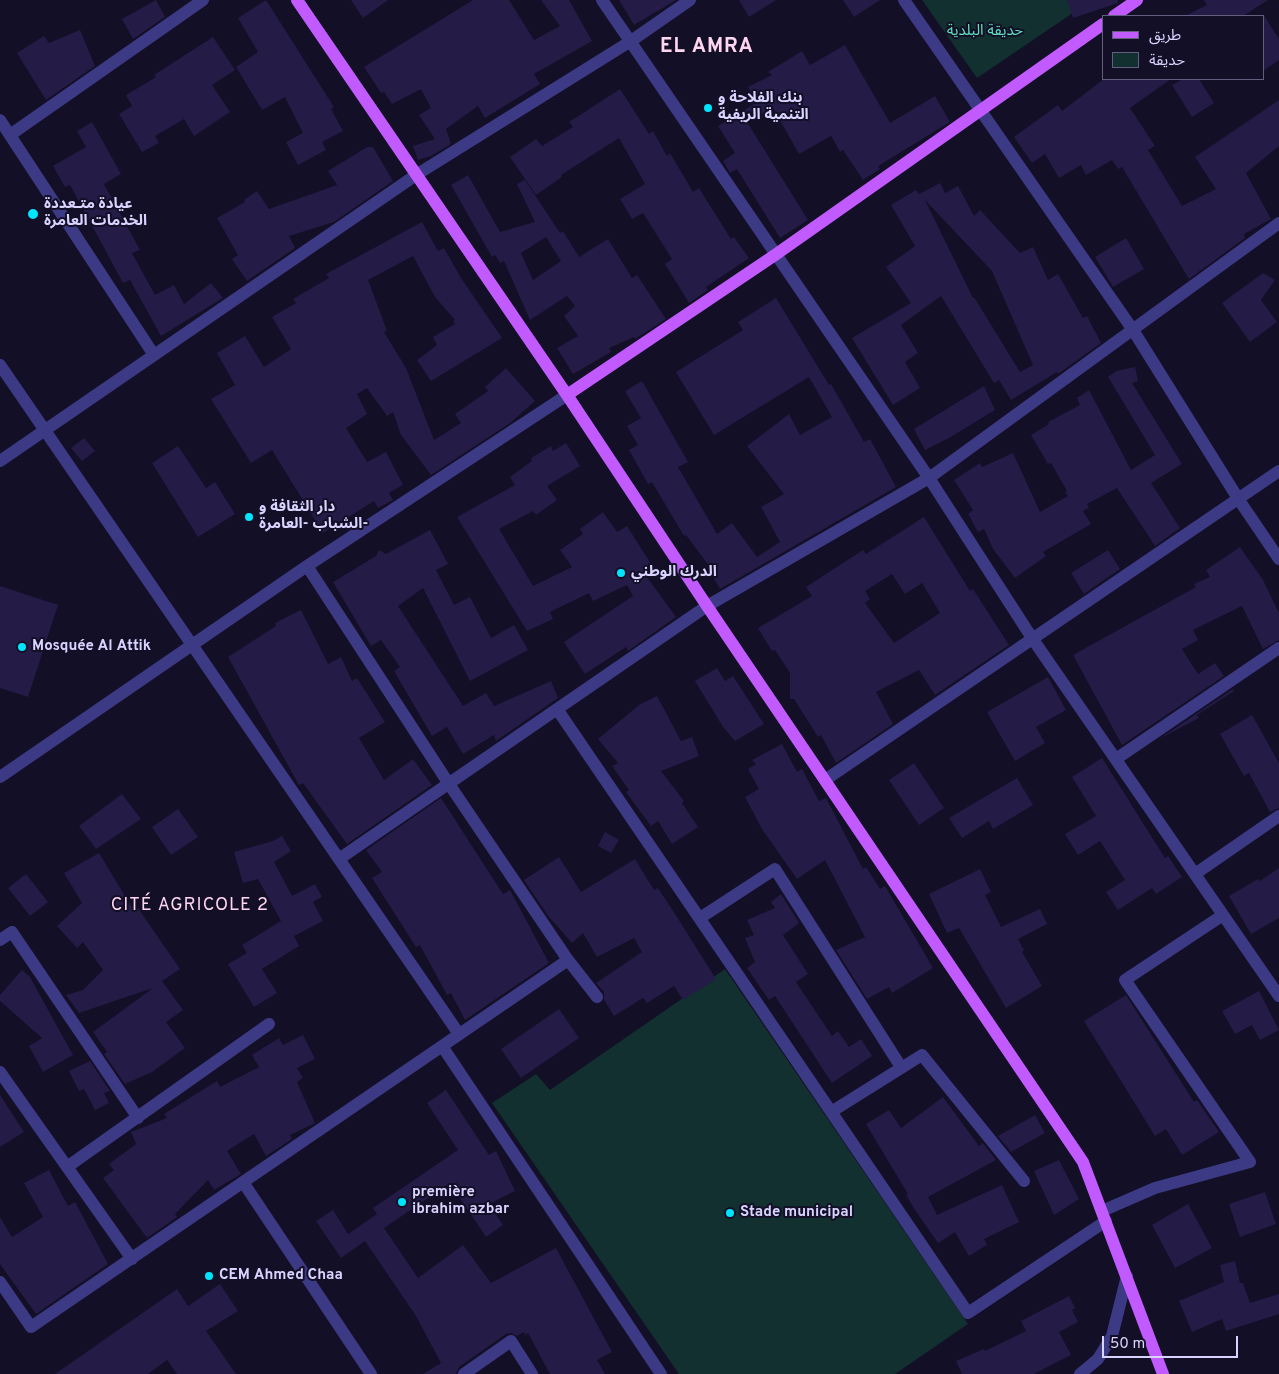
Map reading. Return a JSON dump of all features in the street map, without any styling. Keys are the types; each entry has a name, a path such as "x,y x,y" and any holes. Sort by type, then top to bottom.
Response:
{"main road":[{"path":"297,0 567,395 1082,1162 1127,1276 1162,1374"},
{"path":"1115,15 1137,0"},
{"path":"567,395 775,255 982,112 1102,25"}],"street":[{"path":"10,135 203,0"},
{"path":"602,0 929,478 1032,638 1278,993"},
{"path":"0,461 416,175 631,41 690,0"},
{"path":"904,0 1133,330 1238,500 1279,560"},
{"path":"0,120 154,355"},
{"path":"339,859 707,606 929,478 1279,222"},
{"path":"0,365 459,1034"},
{"path":"0,777 307,566 567,395"},
{"path":"825,780 1279,471"},
{"path":"307,566 449,784 568,960 597,997"},
{"path":"1116,760 1279,648"},
{"path":"557,709 968,1313 1104,1216 1155,1188 1250,1162 1125,980 1223,915"},
{"path":"1195,874 1279,816"},
{"path":"700,918 775,869 901,1067"},
{"path":"0,940 12,932 138,1118"},
{"path":"0,1282 31,1327 568,960"},
{"path":"67,1167 269,1024"},
{"path":"442,1046 660,1374"},
{"path":"831,1112 922,1055 1024,1181"},
{"path":"0,1072 132,1258"},
{"path":"243,1182 371,1374"},
{"path":"1080,1374 1098,1359 1112,1336 1127,1276"},
{"path":"464,1374 511,1341 532,1374"}],"green space":[{"name":"حديقة البلدية","path":"922,0 1092,0 977,78"},
{"name":"Stade municipal","path":"725,969 968,1324 895,1374 679,1374 492,1103 536,1074 550,1090"}],"building":[{"path":"156,0 165,17 133,39 122,19"},
{"path":"266,0 334,107 331,109 343,131 322,142 326,150 298,165 286,142 303,133 285,97 262,110 236,67 258,52 238,18"},
{"path":"351,0 388,0 363,18"},
{"path":"473,0 509,0 534,40 560,26 541,0 569,0 592,41 534,74 540,84 485,118 478,106 446,129 451,144 431,156 418,160 413,146 435,139 419,115 431,108 421,89 392,104 384,92 381,93 364,67"},
{"path":"619,0 676,0 634,25"},
{"path":"739,0 776,0 749,17"},
{"path":"843,0 880,0 854,17"},
{"path":"1067,0 1118,0 1118,3 1073,18"},
{"path":"1204,0 1268,0 1245,15 1187,15 1207,5"},
{"path":"1264,16 1279,39 1279,60 1264,70"},
{"path":"80,30 95,66 46,100 17,53 44,36 49,43"},
{"path":"213,37 235,70 212,85 230,112 194,136 184,119 155,136 159,143 142,152 119,114 132,106 126,95 156,77 154,75"},
{"path":"845,45 890,123 935,96 950,122 878,166 880,169 863,180 843,150 840,152 831,136 799,154 773,108 747,122 808,220 780,238 737,169 730,173 723,161 735,153 718,126 756,103 748,87 772,75 768,72 802,51 810,65"},
{"path":"1103,80 1170,80 1130,108 1155,146 1148,150 1182,206 1216,189 1195,157 1279,100 1279,146 1246,173 1271,219 1244,234 1245,238 1189,279 1122,167 1118,169 1112,160 1086,175 1081,165 1059,178 1045,154 1032,163 1014,137 1058,105 1062,111"},
{"path":"1181,80 1200,80 1214,103 1192,117 1172,85"},
{"path":"620,89 649,134 653,131 667,156 670,153 693,192 699,188 731,239 734,237 749,258 706,287 708,290 689,303 665,264 672,259 643,213 632,219 620,199 645,184 619,138 561,175 562,177 536,195 510,157 536,139 542,146 573,127 569,122"},
{"path":"92,122 121,174 104,184 140,250 132,253 155,295 174,285 184,304 211,283 223,298 161,336 130,280 123,283 70,185 65,187 53,166 86,147 77,131"},
{"path":"367,147 373,147 393,181 334,222 289,236 295,248 247,281 232,259 238,255 217,218 245,202 244,200 257,191 269,209 337,185 328,171"},
{"path":"468,175 500,232 535,222 517,184 525,180 560,233 563,231 579,257 608,239 632,278 637,275 666,319 635,339 634,337 609,348 611,352 573,374 557,348 578,336 564,316 575,306 567,296 530,320 504,261 500,263 495,255 492,257 451,185","holes":["546,237 561,261 533,280 521,253"]},
{"path":"940,183 945,193 958,186 974,216 980,210 1020,253 1033,247 1048,280 1058,274 1083,318 1087,316 1101,343 1058,374 1057,372 1011,400 999,380 994,383 941,296 901,325 918,353 905,362 920,388 893,405 852,338 911,303 886,267 915,246 891,205 916,190 919,194","holes":["925,200 992,271 1033,365 1020,372 973,298"]},
{"path":"422,222 438,251 444,248 461,278 502,338 431,381 417,360 437,345 433,337 455,324 453,321 455,320 435,297 413,256 368,280 387,331 384,332 406,368 434,440 461,423 455,414 488,391 485,387 506,368 535,401 510,423 431,475 401,435 393,412 387,416 367,388 357,394 367,414 346,428 367,462 386,452 403,485 389,493 393,500 378,508 374,501 323,533 272,450 251,463 211,399 235,385 217,353 245,336 264,367 291,349 272,317 296,303 293,299 329,278 326,274"},
{"path":"1126,238 1144,269 1113,287 1095,257"},
{"path":"1263,273 1275,280 1261,300 1277,322 1250,342 1222,303"},
{"path":"776,298 829,385 831,384 864,442 870,439 896,487 720,589 712,575 715,574 686,535 684,536 652,482 648,484 629,450 638,445 627,426 641,418 625,391 642,381 688,462 678,467 717,534 732,523 757,557 780,542 761,507 784,494 747,446 789,414 800,435 832,417 809,377 714,435 676,372 743,330 738,322"},
{"path":"1135,367 1138,381 1132,383 1182,464 1151,483 1180,528 1155,546 1117,488 1087,504 1089,508 1083,511 1091,524 1043,552 1046,556 1015,578 993,549 984,529 978,532 968,514 973,510 954,480 980,463 982,467 1013,453 1040,512 1068,496 1051,463 1048,464 1031,435 1049,424 1048,422 1080,405 1077,398 1089,390 1131,470 1155,455 1108,377 1116,371"},
{"path":"984,386 995,410 925,450 914,429"},
{"path":"84,438 95,451 82,461 71,448"},
{"path":"566,443 580,466 547,486 557,500 536,515 533,511 499,529 533,586 572,567 560,550 583,534 580,529 603,512 617,532 627,526 653,567 644,573 676,617 628,651 626,647 585,674 564,642 633,596 627,585 593,601 589,593 550,612 553,619 527,631 457,517 515,485 510,477 532,461 531,458 551,446 553,451"},
{"path":"178,446 206,488 215,482 235,514 198,537 152,463"},
{"path":"924,517 970,591 973,589 1009,645 935,695 919,670 876,692 893,724 836,763 821,735 818,737 794,699 790,699 790,673 775,650 772,651 758,628 812,596 806,587 863,550 866,554","holes":["892,574 905,594 922,583 940,613 894,643 865,603 870,599 865,591"]},
{"path":"430,530 448,564 436,570 454,605 470,597 491,638 514,625 528,650 470,681 423,588 398,606 463,706 486,693 494,706 551,681 558,698 496,741 494,735 463,754 447,727 432,736 394,671 400,667 381,640 371,646 333,582 376,556 379,550 386,554"},
{"path":"1240,547 1263,580 1279,613 1279,640 1263,649 1242,606 1193,630 1198,640 1182,649 1198,674 1215,663 1224,676 1122,745 1073,655 1196,587 1194,584 1210,577 1206,570"},
{"path":"1108,550 1120,569 1084,594 1071,573"},
{"name":"Mosquée Al Attik","path":"0,586 58,605 28,697 0,688"},
{"path":"301,610 328,664 341,657 352,681 357,678 385,722 359,738 384,780 413,759 432,785 347,844 303,783 299,785 228,657 276,626 275,623"},
{"path":"717,668 725,681 733,676 764,724 735,741 723,727 695,681"},
{"path":"1048,677 1066,710 1036,727 1045,743 1015,761 987,712"},
{"path":"1233,689 1234,691 1197,715 1199,718 1159,739"},
{"path":"657,696 681,741 692,737 699,756 661,771 684,801 682,803 698,827 672,844 658,821 651,826 626,792 629,790 612,766 618,763 598,739 639,705"},
{"path":"1252,715 1279,763 1279,808 1270,812 1249,773 1244,776 1220,734"},
{"path":"782,744 797,772 802,769 819,801 826,798 863,869 866,867 880,889 885,886 933,968 892,993 889,987 867,999 836,950 865,937 825,860 797,879 762,829 745,797 759,789 748,769 756,764 752,760"},
{"path":"1102,758 1165,858 1168,856 1182,877 1156,894 1152,888 1118,910 1106,892 1125,880 1100,841 1078,855 1065,834 1096,816 1072,777"},
{"path":"914,763 944,808 919,825 889,780"},
{"path":"1017,778 1033,805 993,829 989,821 962,838 949,818"},
{"path":"122,794 141,819 96,849 79,826"},
{"path":"441,798 503,894 510,890 549,963 465,1020 451,993 447,995 420,945 416,947 372,878 382,872 366,850"},
{"path":"178,809 198,837 171,855 152,827"},
{"path":"605,832 619,840 611,853 598,846"},
{"path":"282,836 291,851 274,862 292,896 315,884 322,897 313,902 323,921 294,936 299,946 262,969 277,993 254,1007 228,964 247,953 242,945 281,921 258,879 243,883 234,852 273,841"},
{"path":"99,853 134,911 138,908 180,969 162,981 183,1010 166,1022 185,1048 152,1072 125,1084 104,1054 107,1052 93,1032 153,988 79,1013 66,995 83,990 103,970 83,942 77,948 57,926 82,903 64,873"},
{"path":"559,857 581,892 635,859 654,890 658,888 716,979 683,1000 674,986 647,1003 643,998 614,1016 604,1000 604,992 596,983 642,952 634,938 597,957 583,933 572,943 549,917 524,880"},
{"path":"1279,868 1279,918 1251,934 1229,896 1258,879 1260,881"},
{"path":"980,869 991,892 985,895 1001,927 1040,909 1047,924 1018,939 1024,950 1022,952 1042,986 1006,1008 959,928 947,933 929,894"},
{"path":"26,874 48,902 30,916 8,888"},
{"path":"781,894 799,923 783,935 808,974 796,982 832,1036 838,1031 849,1047 861,1039 872,1056 832,1083 775,996 769,1000 747,968 755,962 745,938 754,935 747,920 775,908 771,902"},
{"path":"22,970 30,977 73,1055 43,1072 29,1046 42,1038 0,1001 0,995"},
{"path":"1259,991 1279,1030 1260,1040 1252,1025 1235,1034 1222,1011"},
{"path":"1126,995 1194,1102 1197,1100 1219,1132 1182,1155 1166,1129 1155,1136 1084,1021"},
{"path":"559,1009 579,1038 521,1078 501,1049"},
{"path":"303,1035 315,1059 297,1068 303,1078 297,1082 315,1123 290,1135 292,1139 266,1156 254,1134 227,1151 241,1174 214,1190 208,1180 175,1214 177,1217 147,1238 103,1178 114,1170 109,1164 136,1144 131,1132 167,1118 164,1114 217,1081 220,1087 259,1067 252,1055 279,1038 283,1045"},
{"path":"90,1061 110,1091 104,1093 109,1103 95,1110 84,1089 79,1091 69,1071"},
{"path":"446,1090 489,1155 496,1151 515,1191 489,1204 503,1225 486,1237 450,1183 384,1228 418,1278 463,1245 491,1283 556,1248 612,1352 597,1360 605,1374 550,1374 528,1333 525,1335 524,1332 517,1336 511,1333 506,1334 459,1367 456,1374 423,1374 441,1363 416,1316 365,1241 341,1258 316,1221 333,1210 348,1234 377,1214 373,1208 458,1150 427,1103"},
{"path":"0,1095 24,1132 0,1147"},
{"path":"943,1097 979,1146 983,1143 996,1160 928,1197 937,1215 1002,1185 1019,1222 984,1239 987,1245 969,1256 955,1232 938,1243 915,1210 906,1195 908,1194 866,1124 889,1110 901,1128"},
{"path":"1035,1115 1045,1133 1011,1152 998,1136"},
{"path":"1059,1160 1079,1199 1054,1215 1034,1171"},
{"path":"49,1170 68,1206 75,1202 108,1264 36,1314 0,1264 0,1217 12,1237 43,1217 24,1183"},
{"path":"1265,1192 1276,1224 1240,1237 1229,1204"},
{"path":"1188,1204 1212,1248 1175,1268 1152,1225"},
{"path":"1235,1261 1240,1283 1243,1283 1250,1303 1279,1294 1279,1314 1226,1331 1222,1319 1192,1332 1179,1301 1224,1282 1220,1265"},
{"path":"220,1284 238,1311 206,1331 236,1374 177,1374 167,1360 148,1374 55,1374 177,1289 188,1306"},
{"path":"1069,1296 1075,1308 1072,1310 1078,1322 1059,1332 1071,1355 1034,1374 962,1374 956,1361 984,1349 985,1351 1026,1331 1021,1321"}],"place":[{"name":"بنك الفلاحة و التنمية الريفية","path":"708,108"},
{"name":"عيادة متـعددة الخدمات العامرة","path":"33,214"},
{"name":"دار الثقافة و الشباب -العامرة-","path":"249,517"},
{"name":"الدرك الوطني","path":"621,573"},
{"name":"Mosquée Al Attik","path":"22,647"},
{"name":"première ibrahim azbar","path":"402,1202"},
{"name":"Stade municipal","path":"730,1213"},
{"name":"CEM Ahmed Chaa","path":"209,1276"}],"district":[{"name":"EL AMRA","path":"707,48"},
{"name":"CITÉ AGRICOLE 2","path":"190,906"}]}
